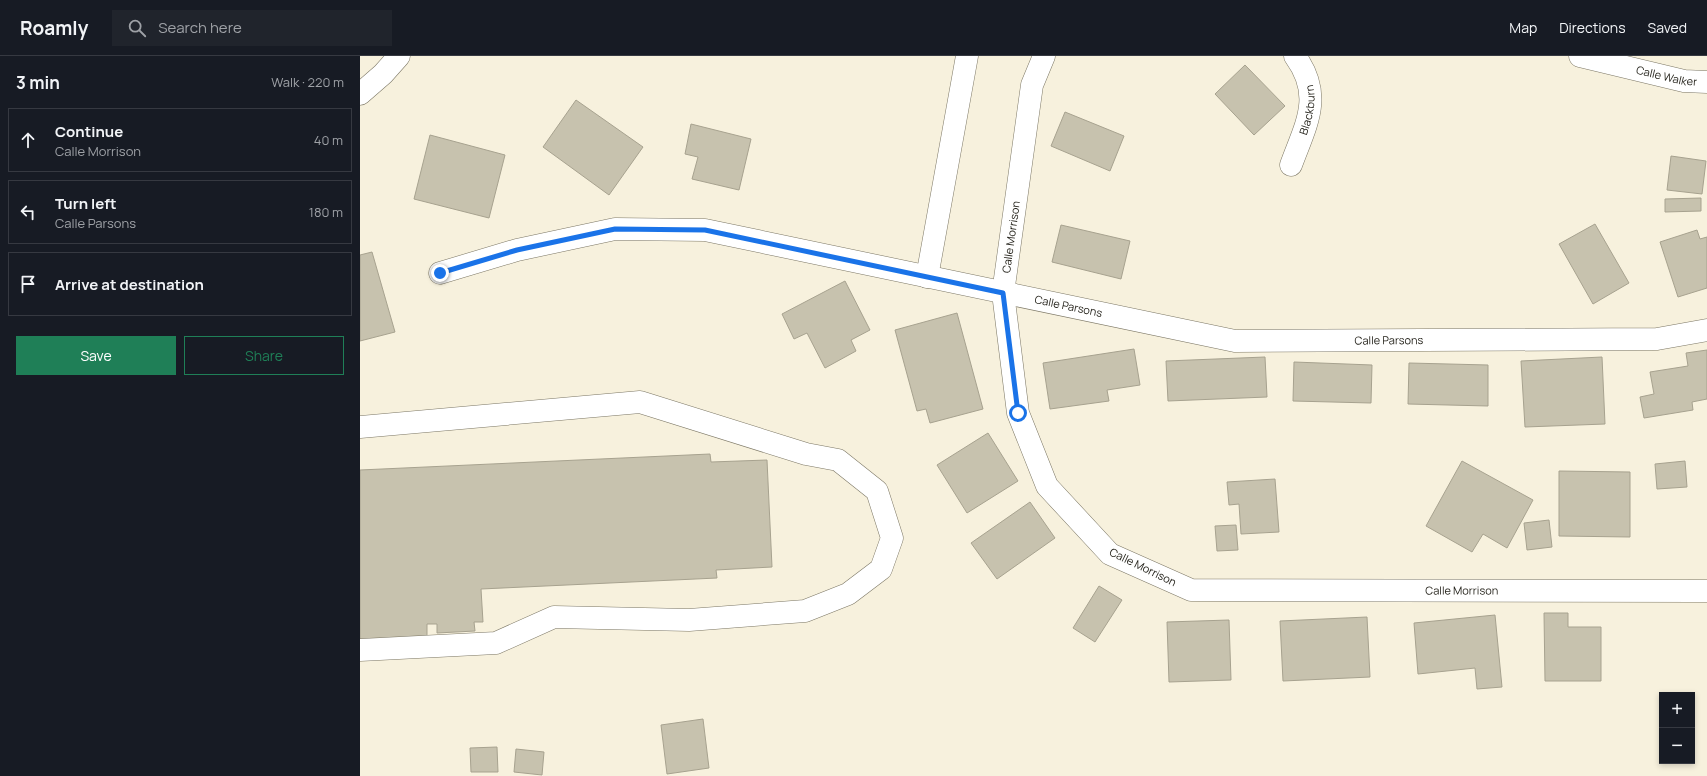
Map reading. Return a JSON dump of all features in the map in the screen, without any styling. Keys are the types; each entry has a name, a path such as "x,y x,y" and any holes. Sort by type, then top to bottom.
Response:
{"street":[{"path":"360,94 383,74 399,56"},
{"path":"926,277 967,56"},
{"name":"Calle Morrison","path":"1044,56 1032,85 1003,293 1018,413 1047,486 1110,554 1191,590 1707,591"},
{"name":"Blackburn","path":"1291,165 1310,113 1311,97 1305,74 1295,56"},
{"name":"Calle Walker","path":"1580,56 1684,81 1707,82"},
{"name":"Calle Parsons","path":"440,273 517,250 615,229 705,230 1235,341 1658,339 1707,330"},
{"path":"360,427 640,402 806,454 838,460 877,491 892,538 881,569 848,594 805,611 689,620 554,617 496,643 360,650"}],"building":[{"path":"1245,65 1285,106 1254,135 1215,94"},
{"path":"576,100 643,147 609,195 543,147"},
{"path":"1065,112 1124,136 1110,171 1051,146"},
{"path":"691,124 751,139 739,190 692,179 698,157 685,154"},
{"path":"430,135 505,155 489,218 414,199"},
{"path":"1671,156 1706,161 1702,194 1667,190"},
{"path":"1701,198 1701,211 1665,212 1665,199"},
{"path":"1595,224 1629,283 1593,304 1559,244"},
{"path":"1061,225 1130,241 1121,279 1052,262"},
{"path":"1697,230 1700,239 1707,237 1707,288 1678,297 1660,242"},
{"path":"372,252 395,332 360,341 360,255"},
{"path":"845,281 870,330 851,340 856,351 825,368 807,333 794,339 782,314"},
{"path":"957,313 983,409 930,423 926,409 917,411 895,330"},
{"path":"1134,349 1140,385 1107,390 1109,401 1050,409 1043,363"},
{"path":"1707,350 1707,399 1692,402 1693,410 1644,418 1640,397 1654,394 1650,372 1688,366 1686,353"},
{"path":"1265,357 1267,397 1168,401 1166,361"},
{"path":"1602,357 1605,424 1525,427 1521,361"},
{"path":"1294,362 1372,365 1371,403 1293,401"},
{"path":"1409,363 1488,365 1488,406 1408,404"},
{"path":"988,433 1018,481 967,513 937,465"},
{"path":"710,454 711,462 767,460 772,567 716,570 717,578 481,589 483,622 474,622 475,631 437,633 437,624 427,624 427,636 360,640 360,470"},
{"path":"1462,461 1533,500 1507,548 1483,534 1472,552 1426,526"},
{"path":"1685,461 1687,487 1657,489 1655,464"},
{"path":"1559,471 1630,472 1630,537 1559,536"},
{"path":"1275,479 1279,532 1241,534 1239,504 1229,505 1227,482"},
{"path":"1030,502 1055,538 997,579 971,543"},
{"path":"1549,520 1552,547 1527,550 1524,523"},
{"path":"1236,525 1238,550 1217,551 1215,526"},
{"path":"1099,586 1122,600 1095,642 1073,628"},
{"path":"1544,613 1568,613 1568,627 1601,627 1601,681 1545,681"},
{"path":"1495,615 1502,687 1477,689 1475,668 1418,674 1414,623"},
{"path":"1367,617 1370,677 1283,681 1280,621"},
{"path":"1229,620 1231,680 1169,682 1167,622"},
{"path":"703,719 709,768 667,774 661,725"},
{"path":"497,747 498,772 471,772 470,748"},
{"path":"516,749 544,752 542,775 514,772"}],"route":[{"path":"440,273 517,250 615,229 705,230 1003,293 1018,413"}]}
